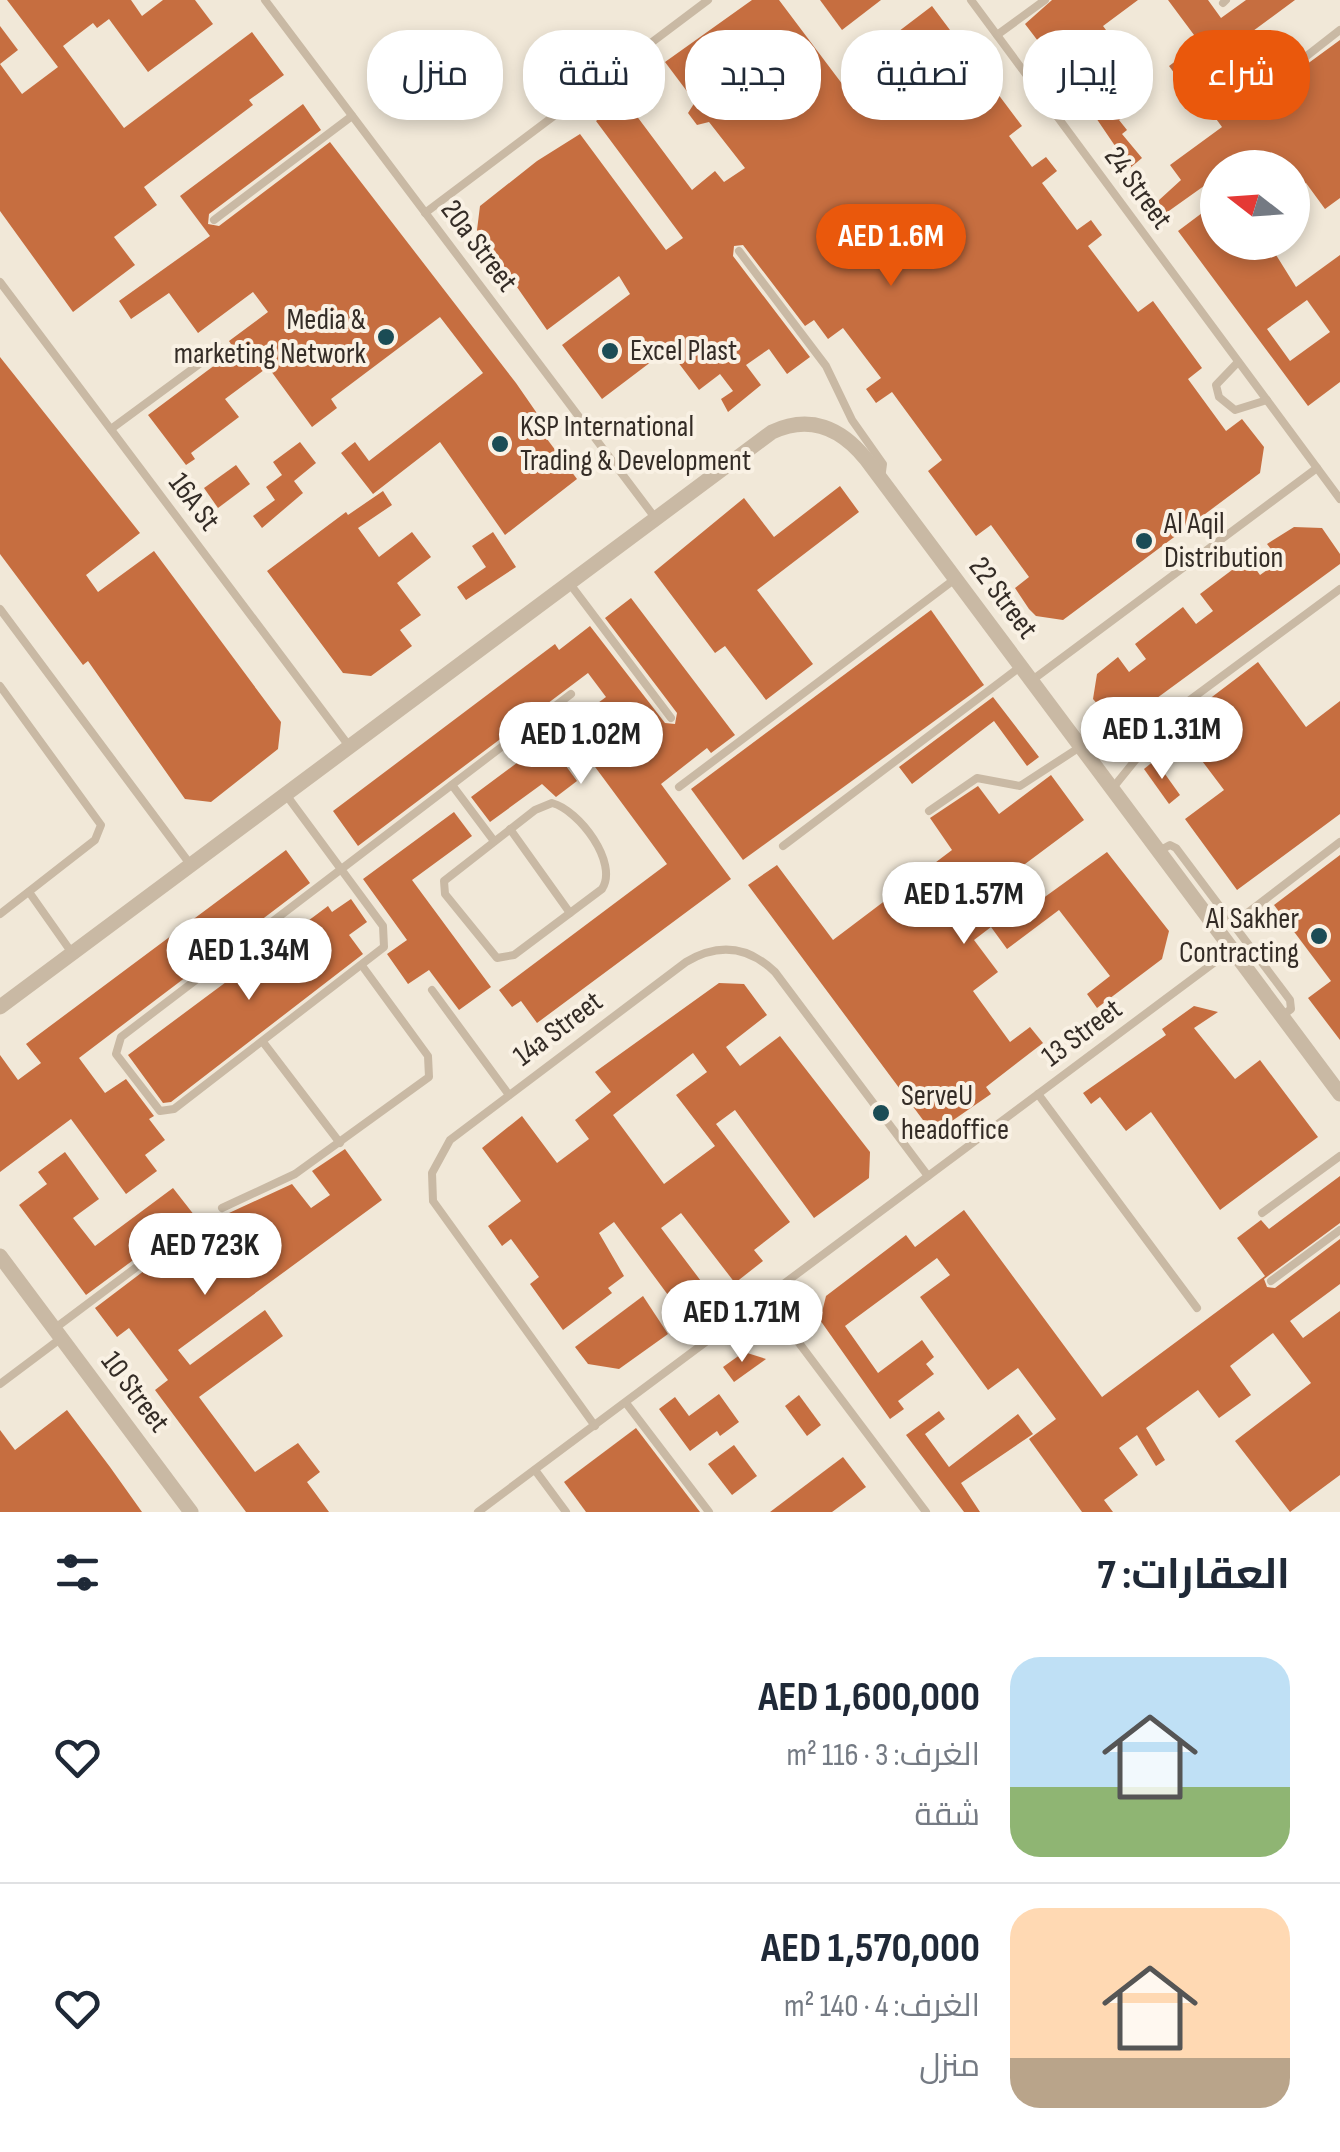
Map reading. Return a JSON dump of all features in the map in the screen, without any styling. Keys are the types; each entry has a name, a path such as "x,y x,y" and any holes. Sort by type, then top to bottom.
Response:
{"street":[{"name":"22 Street","path":"656,519 772,432 800,423 832,428 859,450 1340,1094"},
{"path":"0,1007 352,749 656,519"},
{"name":"10 Street","path":"0,1256 191,1512"}],"lane":[{"name":"20a Street","path":"265,0 656,519"},
{"path":"426,212 708,0"},
{"name":"24 Street","path":"971,0 993,30"},
{"path":"1003,31 1044,0"},
{"path":"1310,53 1340,30"},
{"name":"24 Street","path":"1003,43 1340,499"},
{"path":"214,220 352,116"},
{"path":"739,252 826,366 852,420 883,464 881,478"},
{"name":"16A St","path":"0,282 352,749"},
{"path":"110,428 221,348"},
{"path":"1238,362 1216,385 1219,397 1235,410 1267,400"},
{"path":"1032,682 1317,468"},
{"path":"679,787 955,579"},
{"path":"570,584 670,718"},
{"path":"1112,788 1175,711 1340,589"},
{"path":"0,609 192,868"},
{"path":"782,846 1020,667"},
{"path":"0,686 100,825 94,840 0,914"},
{"path":"287,796 341,870 385,931 382,951 165,1111 152,1106 115,1050 121,1037 341,870 571,694"},
{"path":"929,811 977,778 1011,786 1029,783 1080,747"},
{"path":"452,785 494,841"},
{"path":"558,804 568,810 606,860 606,884 510,957 489,953 444,885 449,874 510,829 540,806 558,804"},
{"path":"510,829 570,913"},
{"path":"1232,924 1340,842"},
{"path":"1159,851 1174,847 1292,1003 1282,1016"},
{"path":"29,892 73,954"},
{"name":"13 Street","path":"478,1512 1232,949"},
{"name":"14a Street","path":"595,1426 433,1202 432,1173 444,1147 686,962 711,950 740,950 775,972 928,1176"},
{"path":"222,1208 285,1180 422,1086 431,1072 428,1056 363,967"},
{"path":"432,990 509,1095"},
{"path":"263,1042 340,1144"},
{"path":"1038,1094 1197,1308"},
{"path":"1262,1213 1340,1156"},
{"path":"1272,1281 1340,1230"},
{"path":"0,1384 182,1233"},
{"path":"766,1299 926,1512"},
{"path":"626,1403 708,1512"},
{"path":"535,1470 566,1512"}],"building":[{"path":"7,0 131,0 142,16 163,0 195,0 213,24 148,72 109,19 97,28 93,23 63,46 124,128 252,32 284,75 249,100 253,105 144,187 157,205 114,237 135,265 73,312 0,211 0,64 22,94 58,67"},
{"path":"752,0 779,0 802,30 710,30"},
{"path":"820,0 881,0 842,30"},
{"path":"1052,0 1138,0 1103,26 1106,30 1030,30 1025,24"},
{"path":"1168,0 1208,0 1221,18 1246,0 1295,0 1254,30 1190,30"},
{"path":"932,6 950,30 900,30"},
{"path":"0,26 18,50 0,64"},
{"path":"1340,40 1340,198 1325,209 1310,188 1310,150 1200,150 1200,189 1166,213 1158,201 1181,180 1170,165 1222,127 1217,120 1310,120 1310,62"},
{"path":"685,48 685,89 665,62"},
{"path":"821,56 841,82 841,120 1003,120 1003,101 1022,126 1009,136 1032,167 1046,157 1057,171 1042,183 1077,230 1091,220 1102,235 1088,246 1138,312 1153,301 1202,368 1188,379 1226,431 1242,419 1264,447 1260,473 1063,620 1036,616 1015,588 1029,577 991,525 976,536 928,471 942,460 892,392 876,403 866,389 881,378 843,328 828,339 814,320 805,326 743,245 734,246 733,256 810,357 787,374 769,349 746,365 761,385 728,412 721,399 733,391 720,374 699,390 668,349 602,399 562,345 630,294 619,276 547,330 477,230 480,206 537,161 580,134 666,250 683,238 596,121 640,120 692,190 715,171 724,182 745,168 709,122 697,125 693,120 821,120"},
{"path":"303,104 321,130 209,214 208,224 219,226 330,142 516,383 552,435 547,439 577,479 505,535 440,442 373,494 341,453 355,442 369,461 483,373 440,317 331,399 337,408 312,427 268,367 225,399 239,417 191,453 195,459 186,465 148,415 235,350 229,341 268,312 253,292 198,333 169,293 131,319 119,301 210,236 180,196"},
{"path":"1097,120 1119,120 1127,130 1122,134 1142,158 1130,168"},
{"path":"1200,214 1200,260 1279,260 1296,287 1340,255 1340,382 1308,406 1178,231","holes":["1307,300 1330,332 1290,361 1267,329"]},
{"path":"0,357 140,533 86,575 98,592 154,551 281,722 278,749 211,802 185,799 88,661 83,665 0,554"},
{"path":"300,442 316,463 294,481 303,493 262,528 253,516 275,500 266,487 282,475 273,462"},
{"path":"236,465 250,484 218,508 204,488"},
{"path":"840,486 859,512 757,590 813,664 766,700 725,646 715,653 654,572 744,498 774,537"},
{"path":"383,491 392,505 358,528 379,557 412,532 431,557 397,583 421,615 400,630 412,646 371,676 343,673 267,571 346,512 348,515"},
{"path":"1294,527 1322,528 1340,554 1340,564 1127,720 1118,709 1108,716 1093,699 1097,674 1118,657 1129,672 1146,659 1135,644 1183,607 1196,624 1213,611 1200,594 1248,558 1260,575 1280,561 1267,544"},
{"path":"493,532 516,567 466,600 457,587 486,567 472,546"},
{"path":"631,598 735,735 711,753 707,748 661,784 731,879 537,1023 521,1001 512,1007 499,990 667,864 584,752 566,766 577,781 556,797 542,784 490,822 471,797 606,697 588,673 358,846 333,811 555,644 559,650 590,626 665,723 675,724 677,713 605,618"},
{"path":"931,610 984,685 743,860 691,789"},
{"path":"1258,662 1306,727 1340,701 1340,814 1237,890 1185,819 1224,790 1175,725"},
{"path":"993,697 1039,757 1027,766 994,721 912,784 899,767"},
{"path":"1155,760 1180,795 1169,804 1144,769"},
{"path":"1051,775 1084,820 1001,882 1024,912 1107,852 1169,931 1162,959 1097,1008 1087,994 1110,976 1059,910 1007,949 991,927 974,940 998,972 973,991 1010,1042 1030,1027 1043,1043 986,1087 991,1094 949,1123 923,1120 748,885 777,865 833,940 952,850 930,818 978,786 999,814"},
{"path":"454,812 472,836 412,880 491,987 459,1010 429,970 408,984 387,954 407,940 363,879"},
{"path":"286,850 310,883 79,1058 105,1093 126,1079 154,1116 149,1119 165,1140 145,1155 157,1171 126,1194 71,1119 0,1172 0,1055 18,1080 41,1063 26,1044"},
{"name":"Al Sakher Contracting","path":"1340,855 1340,1040 1308,998 1331,981 1274,905"},
{"path":"351,899 367,922 349,935 363,954 171,1102 163,1103 128,1055 328,906 332,912"},
{"path":"719,983 744,984 767,1015 726,1047 740,1066 780,1036 870,1152 869,1178 814,1218 735,1110 716,1124 790,1222 754,1250 763,1261 735,1283 681,1213 661,1228 713,1297 685,1318 614,1222 599,1233 624,1276 608,1288 612,1293 563,1330 530,1284 539,1277 511,1239 502,1246 488,1226 521,1201 482,1148 522,1116 557,1163 589,1139 575,1120 611,1092 595,1072","holes":["693,1053 707,1072 676,1095 715,1146 664,1184 613,1115"]},
{"path":"1194,1006 1218,1012 1194,1028 1235,1079 1260,1060 1318,1137 1220,1210 1151,1112 1126,1131 1100,1097 1091,1104 1083,1093 1166,1035 1162,1029"},
{"path":"345,1149 382,1200 178,1350 190,1365 265,1310 283,1336 199,1397 255,1472 298,1443 320,1472 307,1482 329,1512 246,1512 155,1390 168,1380 129,1328 117,1337 95,1308 186,1239 188,1229 178,1227 86,1295 19,1205 47,1184 38,1172 65,1152 99,1199 73,1218 95,1246 173,1188 209,1234 227,1221 223,1217 229,1213 292,1184 311,1208 330,1195 312,1171"},
{"path":"1340,1176 1340,1223 1264,1279 1267,1287 1275,1288 1340,1239 1340,1284 1290,1321 1303,1338 1340,1311 1340,1475 1290,1512 1235,1441 1311,1383 1273,1333 1230,1366 1251,1395 1219,1418 1198,1390 1146,1428 1165,1460 1156,1466 1137,1435 1119,1448 1138,1475 1104,1500 1113,1512 1082,1512 1029,1439 1056,1419 1018,1368 988,1390 920,1297 950,1275 937,1258 845,1326 878,1373 922,1340 934,1357 926,1364 934,1374 898,1401 904,1409 890,1419 820,1320 826,1296 906,1235 915,1247 964,1210 1102,1397 1265,1276 1237,1238 1261,1220 1269,1229"},
{"path":"643,1296 668,1334 619,1369 588,1364 575,1347"},
{"path":"744,1352 766,1359 734,1382 723,1367"},
{"path":"719,1394 739,1422 720,1436 717,1431 690,1451 659,1409 675,1397 689,1416"},
{"path":"799,1395 821,1425 807,1436 785,1406"},
{"path":"67,1410 142,1512 0,1512 0,1430 15,1450"},
{"path":"939,1411 945,1419 925,1434 949,1467 1018,1414 1033,1434 961,1483 980,1512 964,1512 906,1435"},
{"path":"636,1428 700,1512 586,1512 564,1482"},
{"path":"734,1445 757,1476 732,1495 708,1464"},
{"path":"843,1457 866,1487 832,1512 770,1512"}],"place":[{"name":"Media & marketing Network","path":"386,337"},
{"name":"Excel Plast","path":"610,351"},
{"name":"KSP International Trading & Development","path":"500,444"},
{"name":"Al Aqil Distribution","path":"1144,541"},
{"name":"Al Sakher Contracting","path":"1319,936"},
{"name":"ServeU headoffice","path":"881,1113"}]}
